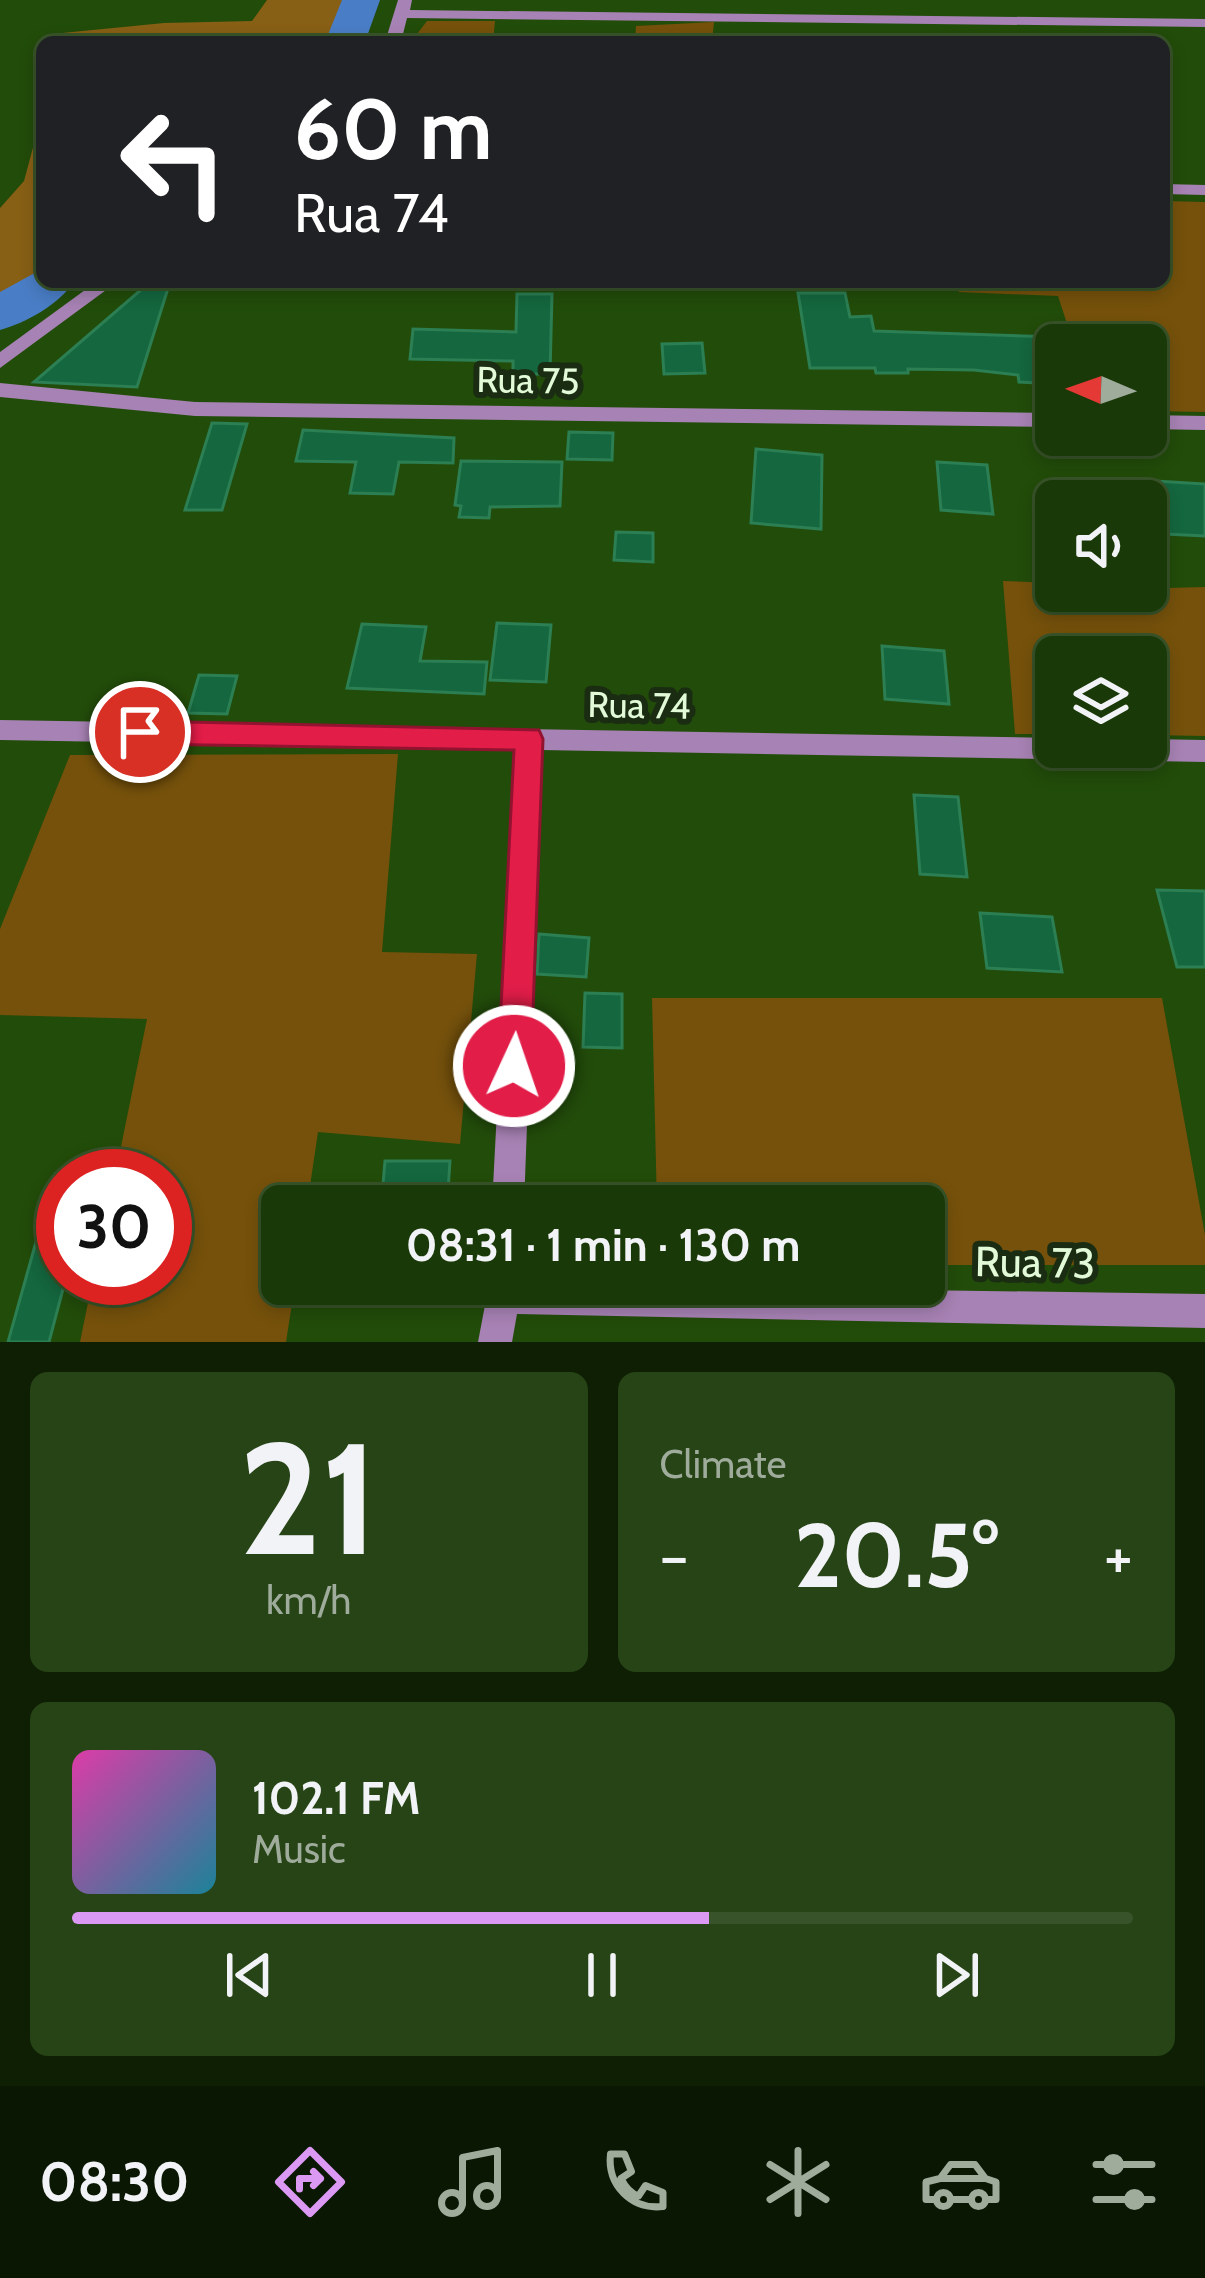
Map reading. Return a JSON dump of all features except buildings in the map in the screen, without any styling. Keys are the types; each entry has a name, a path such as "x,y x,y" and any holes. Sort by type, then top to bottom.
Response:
{"street":[{"path":"395,36 405,7 1205,23"},
{"path":"1170,189 1205,190"},
{"path":"0,362 100,288"},
{"name":"Rua 75","path":"0,391 195,409 1035,420"},
{"path":"1167,422 1205,423"},
{"name":"Rua 74","path":"0,730 1205,751"},
{"path":"509,1185 529,739"},
{"name":"Rua 73","path":"945,1303 1205,1311"},
{"path":"495,1342 501,1305"}],"shaded area":[{"path":"267,0 350,0 336,36 52,36 164,23 252,21"},
{"path":"427,21 495,21 494,36 416,36"},
{"path":"714,22 713,36 635,36 636,26"},
{"path":"36,136 36,279 0,302 0,208 24,181"},
{"path":"1170,201 1205,202 1205,412 1167,411 1167,324 1067,324 1058,296 959,292 958,288 1170,288"},
{"path":"1003,581 1035,582 1035,612 1167,612 1167,588 1205,587 1205,736 1167,735 1167,636 1035,636 1035,734 1015,734"},
{"path":"398,754 382,952 477,954 460,1144 318,1132 310,1185 261,1185 261,1305 292,1305 286,1342 80,1342 88,1305 192,1305 192,1149 121,1149 147,1019 0,1015 0,929 70,755"},
{"path":"652,998 1162,998 1205,1235 1205,1265 945,1265 945,1185 656,1185"}],"waterway":[{"path":"347,36 361,0"},
{"path":"0,314 41,288"}],"route":[{"path":"140,732 529,739 514,1066"}]}
